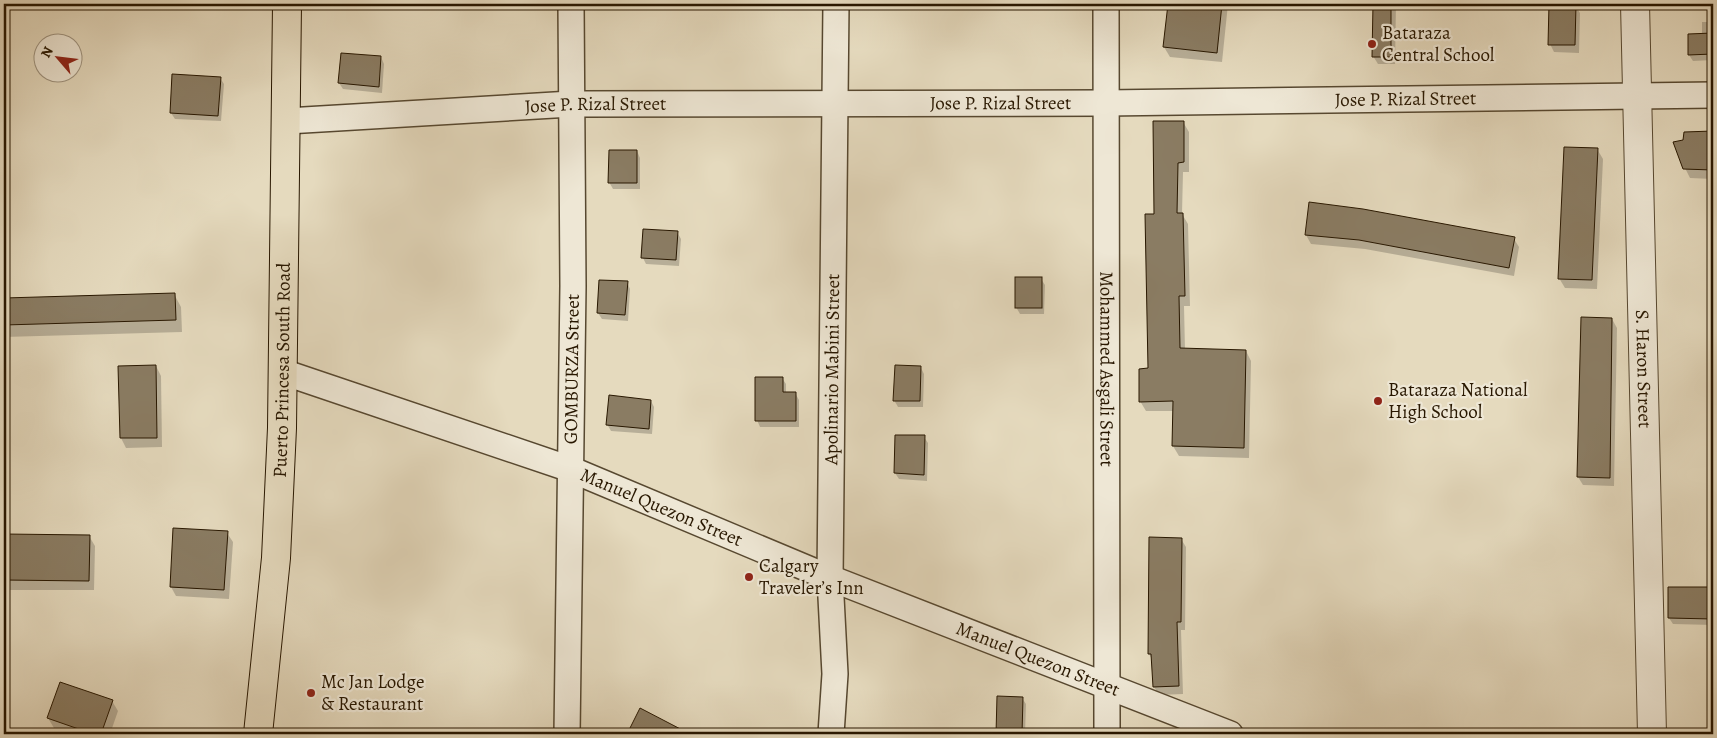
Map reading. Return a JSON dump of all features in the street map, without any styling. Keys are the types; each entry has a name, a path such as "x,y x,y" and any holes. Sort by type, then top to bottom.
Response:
{"main road":[{"name":"Puerto Princesa South Road","path":"258,734 276,558 283,372 287,4"}],"street":[{"name":"GOMBURZA Street","path":"567,734 570,625 573,286 571,4"},
{"name":"Apolinario Mabini Street","path":"831,734 835,674 830,578 836,4"},
{"name":"Mohammed Asgali Street","path":"1106,4 1107,734"},
{"name":"S. Haron Street","path":"1635,4 1652,734"},
{"name":"Jose P. Rizal Street","path":"287,121 571,104 1106,104 1713,95"},
{"name":"Manuel Quezon Street","path":"283,372 570,469 830,578 1230,734"}],"building":[{"path":"1168,4 1222,4 1217,53 1163,47"},
{"path":"1373,4 1391,4 1391,57 1372,57"},
{"path":"1549,4 1576,4 1575,45 1548,45"},
{"path":"1713,33 1713,54 1688,55 1688,34"},
{"path":"341,53 381,56 379,87 338,83"},
{"path":"172,74 221,77 218,116 170,113"},
{"path":"1153,121 1184,121 1184,162 1178,163 1177,213 1183,213 1185,296 1179,296 1180,348 1246,350 1244,448 1172,446 1173,401 1139,402 1139,369 1148,368 1145,214 1154,214"},
{"path":"1713,131 1713,170 1683,169 1673,142 1683,140 1684,132"},
{"path":"1564,147 1598,148 1592,280 1558,279"},
{"path":"609,150 637,150 637,183 608,183"},
{"path":"1309,202 1363,209 1515,237 1509,268 1359,240 1305,235"},
{"path":"643,229 678,231 676,260 641,258"},
{"path":"1015,277 1042,277 1042,308 1015,308"},
{"path":"599,280 628,281 625,315 597,313"},
{"path":"175,293 176,320 4,325 4,298"},
{"path":"1581,317 1612,318 1610,478 1577,477"},
{"path":"156,365 157,438 120,438 118,366"},
{"path":"895,365 921,366 920,401 893,401"},
{"path":"755,377 783,377 783,392 796,392 796,421 755,421"},
{"path":"609,395 651,400 649,429 606,425"},
{"path":"895,435 925,435 924,475 894,473"},
{"path":"173,528 228,531 224,590 170,587"},
{"path":"4,534 90,535 89,581 4,580"},
{"path":"1149,537 1182,538 1181,622 1177,622 1179,686 1153,687 1151,654 1148,654"},
{"path":"1668,587 1713,587 1713,619 1668,618"},
{"path":"60,682 113,700 101,734 93,734 47,718"},
{"path":"997,696 1023,697 1022,734 996,734"},
{"path":"640,708 690,734 627,734"}],"place":[{"name":"Bataraza Central School","path":"1372,44"},
{"name":"Bataraza National High School","path":"1378,401"},
{"name":"Calgary Traveler’s Inn","path":"749,577"},
{"name":"Mc Jan Lodge & Restaurant","path":"311,693"}]}
